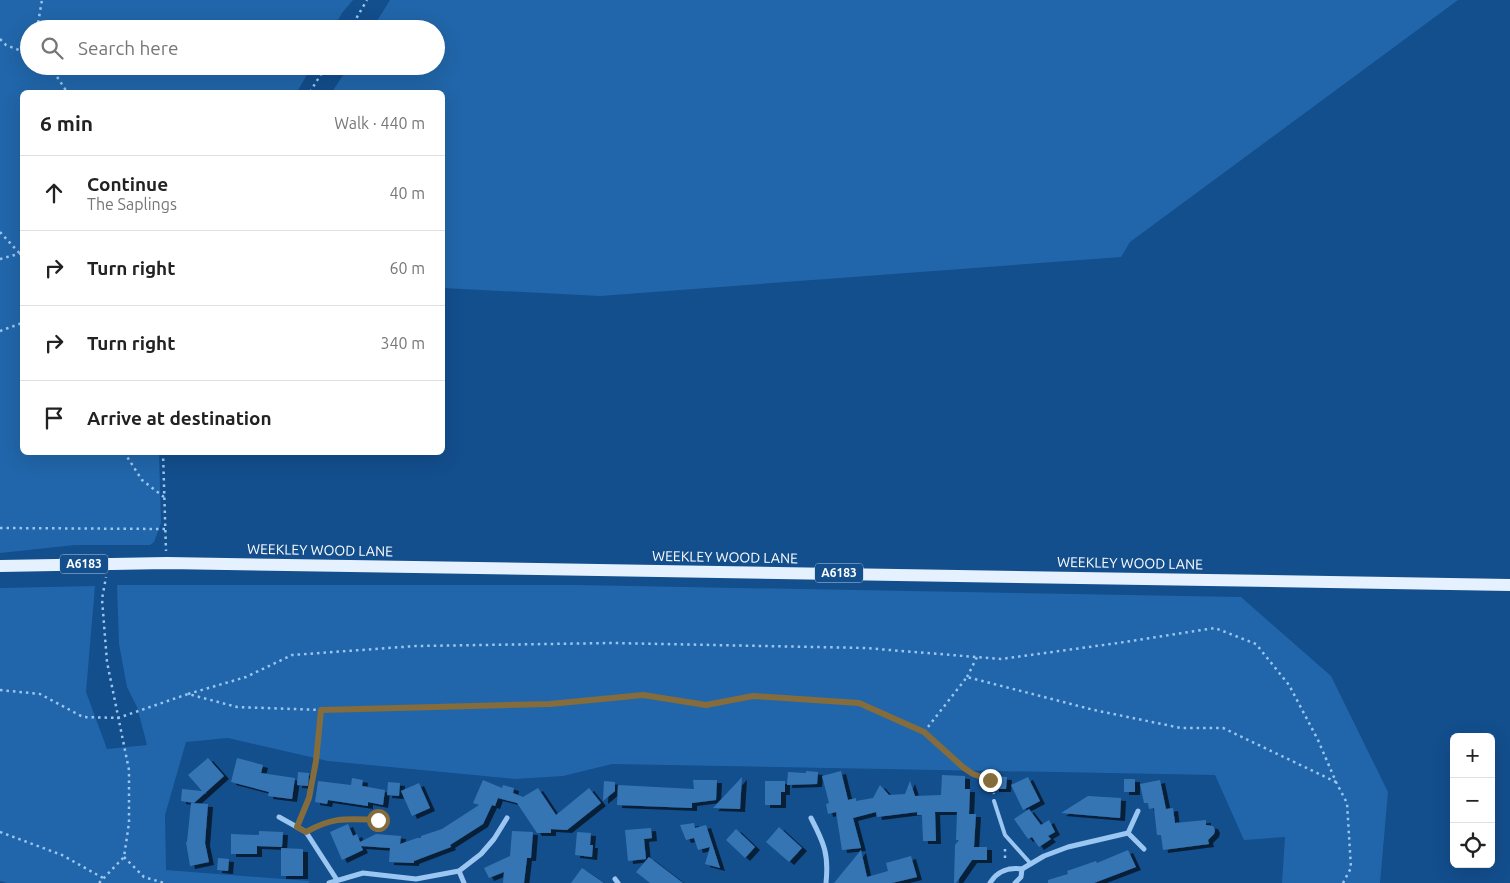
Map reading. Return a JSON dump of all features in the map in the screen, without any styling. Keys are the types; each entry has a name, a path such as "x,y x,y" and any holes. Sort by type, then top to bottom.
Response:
{"main road":[{"name":"WEEKLEY WOOD LANE","path":"0,566 167,563 1510,585"}],"street":[{"path":"1128,833 1138,811"},
{"path":"279,817 306,832 337,880"},
{"path":"329,883 364,873 416,879 459,871 481,854 494,839 507,818"},
{"path":"811,818 828,857 826,883"},
{"path":"1128,833 1144,849"},
{"path":"990,883 993,878 1005,870 1022,869 1044,856 1068,847 1128,833"},
{"path":"1015,883 1021,877 1022,869"},
{"path":"459,871 464,883"}],"lane":[{"path":"994,800 1005,834 1031,865"},
{"path":"306,832 318,825 337,819 378,820"}],"path":[{"path":"39,20 42,0"},
{"path":"355,20 367,0"},
{"path":"0,39 6,45 20,50"},
{"path":"56,75 66,90"},
{"path":"311,90 320,75"},
{"path":"0,232 20,252"},
{"path":"0,259 20,254"},
{"path":"0,331 20,324"},
{"path":"126,455 142,480 164,497"},
{"path":"163,455 167,563"},
{"path":"0,528 165,529"},
{"path":"99,883 124,858 129,823 129,770 107,662 102,599 108,564"},
{"path":"0,690 40,694 83,717 118,718 188,694 246,677 292,655 416,646 612,643 846,648 1001,659 1215,628 1256,644 1289,685 1318,740 1347,804 1351,868 1343,883"},
{"path":"924,732 968,677 977,657"},
{"path":"968,677 1094,710 1181,728 1223,728 1336,782"},
{"path":"188,694 237,707 321,710 550,704 643,695 706,705 753,696 859,703 924,732 964,768 973,774 990,780 994,800"},
{"path":"297,827 309,798 316,761 321,710"},
{"path":"0,832 62,854 103,879"},
{"path":"1005,834 1005,870"},
{"path":"124,858 144,877 164,883"}],"shaded area":[{"path":"0,0 353,0 338,20 20,20 20,75 307,75 298,90 20,90 20,455 159,455 161,523 154,542 150,545 75,545 0,553"},
{"path":"390,0 1458,0 1130,242 1121,257 600,296 445,288 445,90 333,90 343,75 445,75 445,20 378,20"},
{"path":"117,585 577,585 1241,597 1331,676 1388,792 1380,883 1282,883 1285,837 1244,840 1215,775 612,764 563,776 515,779 328,761 228,738 186,742 165,815 166,870 310,881 308,883 7,883 0,881 0,588 95,586 86,692 107,749 147,745 137,707 127,687 119,644"}],"building":[{"path":"208,758 224,776 194,803 181,801 182,789 202,791 188,775"},
{"path":"237,758 263,765 261,773 295,778 292,799 268,796 269,792 231,782"},
{"path":"806,771 818,772 817,784 787,785 788,772 806,773"},
{"path":"841,771 848,800 856,798 856,801 873,798 880,785 889,795 905,794 910,781 915,796 941,795 942,775 965,776 965,789 970,789 969,814 976,814 974,847 987,847 987,860 972,860 956,883 954,883 955,845 959,840 956,840 957,812 935,812 936,841 923,841 922,815 917,815 917,812 877,817 876,812 853,818 861,848 842,850 836,812 828,814 826,804 829,803 822,776"},
{"path":"298,772 309,773 308,786 297,785"},
{"path":"994,776 1007,777 1006,789 994,789"},
{"path":"742,777 740,809 713,808"},
{"path":"1028,777 1040,801 1023,810 1011,785"},
{"path":"352,778 363,780 362,786 385,790 383,805 368,802 368,806 328,800 327,804 315,802 318,781 351,785"},
{"path":"1124,779 1135,779 1135,792 1124,792"},
{"path":"483,780 502,788 503,785 514,788 513,793 523,797 538,788 556,815 589,788 601,803 567,830 551,829 551,833 537,833 517,803 498,798 495,806 492,805 483,824 450,845 451,847 414,861 414,863 389,862 390,848 361,846 363,850 342,860 330,832 348,824 353,836 357,834 360,842 376,834 401,836 400,844 421,838 421,836 442,829 479,805 473,803"},
{"path":"693,780 717,780 716,800 692,803 692,808 617,805 618,785 694,789"},
{"path":"1160,780 1166,809 1173,808 1175,823 1206,820 1206,825 1213,826 1215,830 1208,840 1209,844 1163,850 1161,835 1157,835 1154,808 1149,809 1148,803 1144,803 1140,784"},
{"path":"604,781 615,782 615,791 603,801"},
{"path":"765,781 785,781 785,792 781,792 781,805 765,805"},
{"path":"388,782 400,783 399,796 387,795"},
{"path":"419,783 430,808 412,816 401,791"},
{"path":"1088,796 1121,798 1120,818 1061,813"},
{"path":"191,803 208,804 205,843 209,862 190,866 186,842"},
{"path":"1029,809 1041,825 1049,820 1055,832 1048,836 1051,839 1039,847 1032,837 1028,839 1014,819"},
{"path":"694,823 695,828 706,825 720,868 705,864 710,847 698,850 694,838 686,840 680,825"},
{"path":"779,827 802,848 789,862 766,842"},
{"path":"651,828 652,838 644,839 646,859 628,861 625,830"},
{"path":"736,829 755,847 745,858 726,840"},
{"path":"259,831 283,832 282,847 257,846 257,854 231,854 231,834 259,835"},
{"path":"512,831 533,832 531,858 527,858 524,883 503,883 504,872 489,878 484,868 510,856"},
{"path":"577,832 591,833 592,857 575,855"},
{"path":"281,848 303,849 303,876 281,876"},
{"path":"861,850 867,877 888,871 886,863 911,856 917,877 892,883 834,883"},
{"path":"1128,850 1136,867 1094,883 1048,883 1048,880 1068,874 1067,871 1096,861 1097,863"},
{"path":"649,857 683,883 650,883 636,872"},
{"path":"218,858 229,859 228,871 217,870"},
{"path":"582,868 604,883 571,883"}],"route":[{"path":"378,820 337,819 318,825 306,832 297,827 309,798 316,761 321,710 550,704 643,695 706,705 753,696 859,703 924,732 964,768 973,774 990,780"}]}
